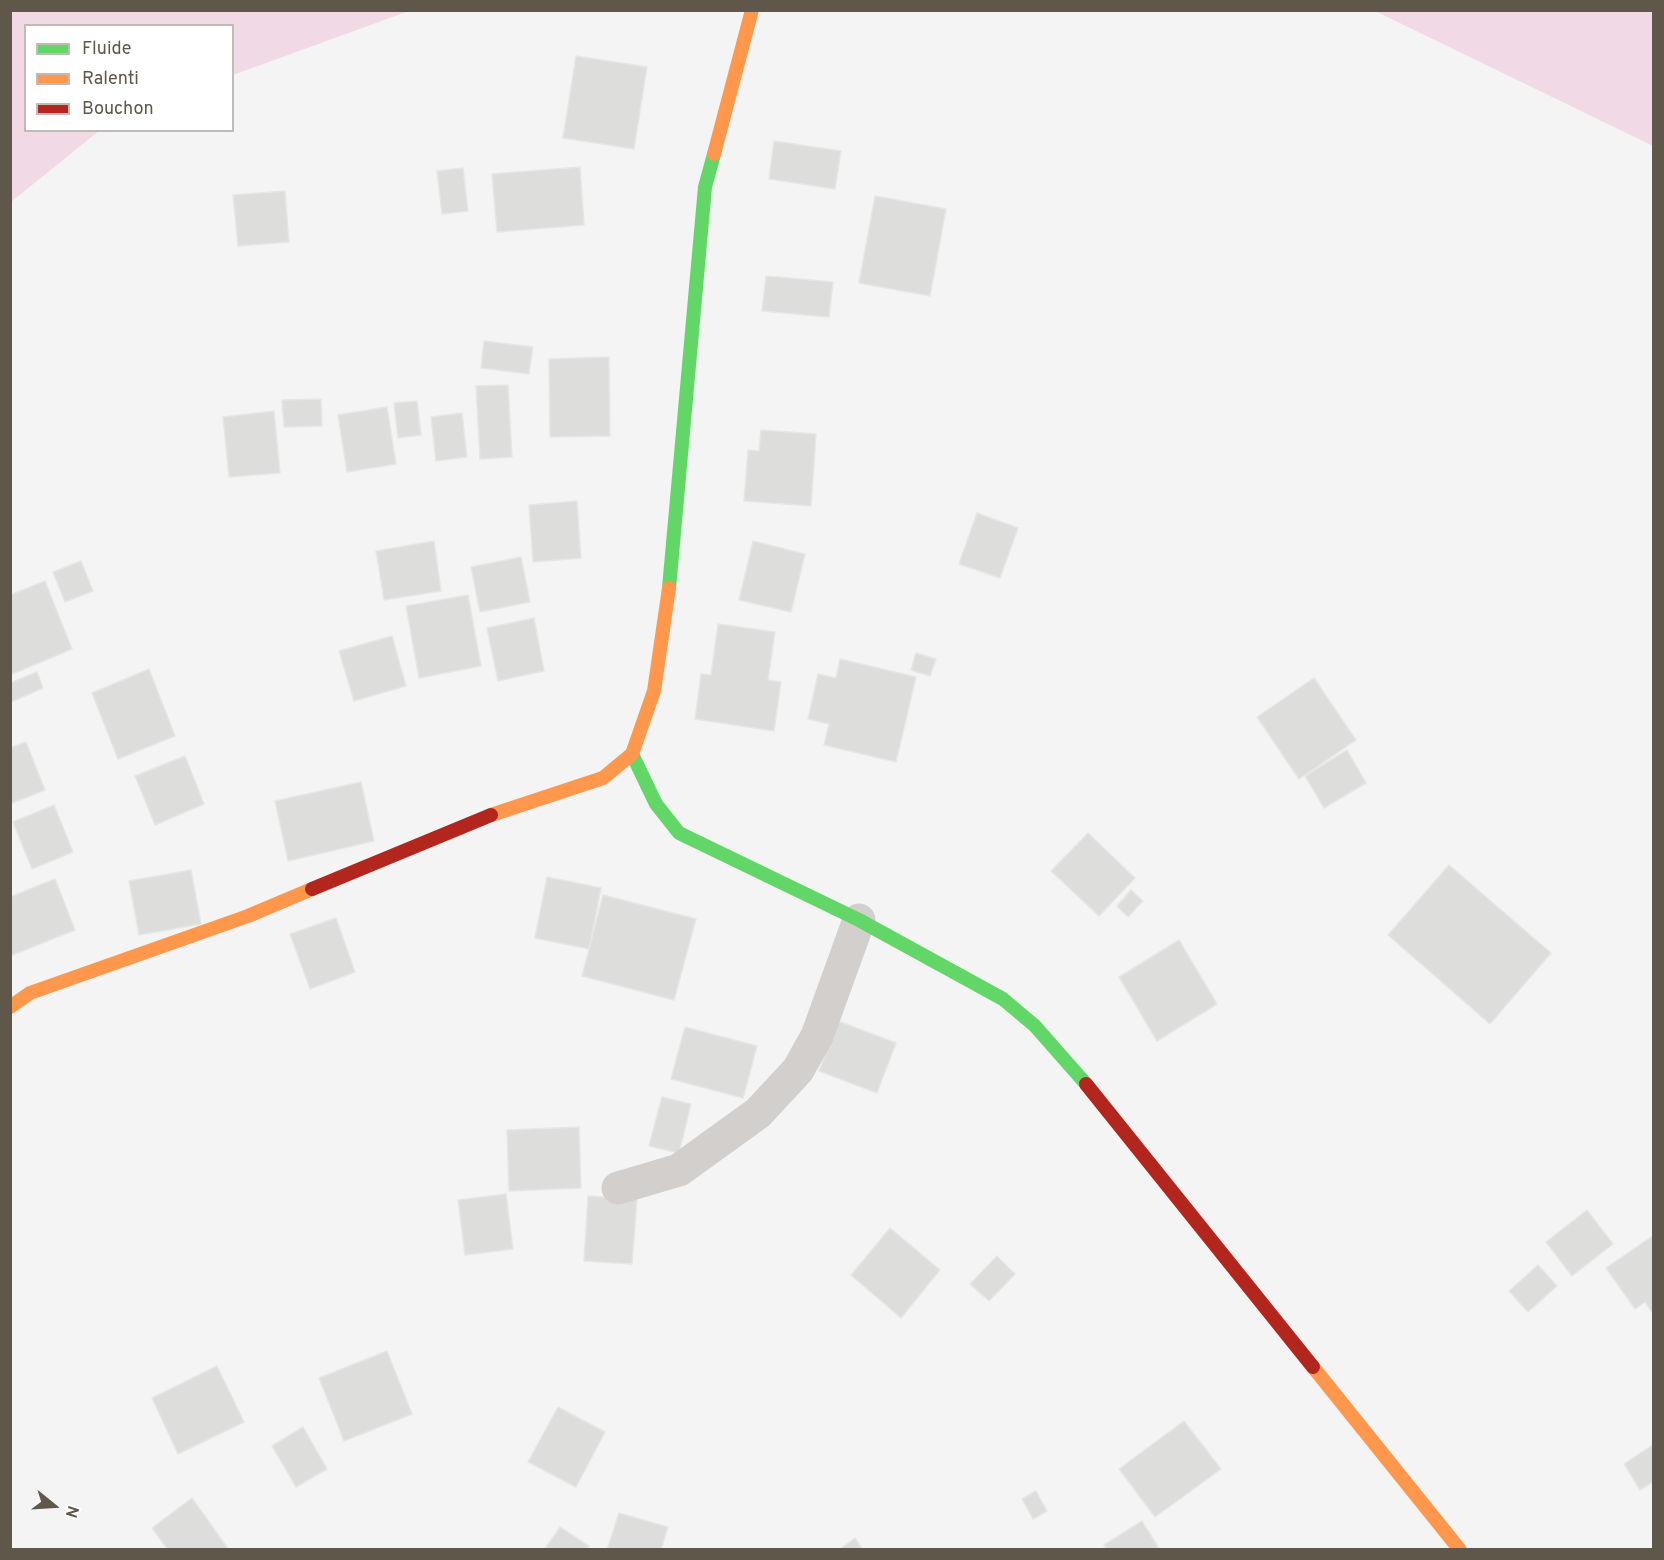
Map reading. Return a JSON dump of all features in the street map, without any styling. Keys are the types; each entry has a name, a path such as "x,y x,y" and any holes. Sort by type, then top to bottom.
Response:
{"street":[{"path":"10,1007 30,993 248,916 478,819 603,778 632,754 654,691 673,561 705,187 752,10"},
{"path":"632,754 656,804 679,833 859,920 1003,999 1035,1026 1058,1050 1460,1550"},
{"path":"618,1188 680,1170 758,1113 798,1070 817,1036 859,920"}],"shaded area":[{"path":"11,10 409,10 234,75 234,24 24,24 24,132 98,132 11,202"},
{"path":"1375,11 1653,11 1653,146"}],"building":[{"path":"576,56 647,67 634,149 563,138"},
{"path":"774,141 841,151 835,189 769,179"},
{"path":"580,167 584,225 497,232 492,174"},
{"path":"463,168 468,211 442,214 437,171"},
{"path":"285,191 289,242 238,246 233,195"},
{"path":"875,196 946,209 930,296 859,283"},
{"path":"766,276 833,282 829,317 762,311"},
{"path":"484,341 533,347 529,374 481,368"},
{"path":"609,357 610,436 550,437 549,359"},
{"path":"508,385 512,457 480,459 476,386"},
{"path":"321,399 322,426 284,427 282,400"},
{"path":"417,401 421,435 398,438 394,403"},
{"path":"387,407 396,464 347,472 338,415"},
{"path":"274,411 280,473 229,477 223,417"},
{"path":"462,413 467,457 436,461 431,417"},
{"path":"761,430 816,434 811,506 744,501 748,450 759,451"},
{"path":"577,501 581,558 533,562 529,505"},
{"path":"977,513 1018,528 1000,578 959,564"},
{"path":"434,541 441,591 384,600 376,551"},
{"path":"753,541 805,554 791,612 739,600"},
{"path":"521,557 530,602 480,612 471,567"},
{"path":"81,561 93,591 65,602 53,572"},
{"path":"45,581 72,649 10,675 10,595"},
{"path":"468,595 481,666 419,678 406,606"},
{"path":"534,618 544,671 498,681 487,628"},
{"path":"718,624 775,632 768,680 781,682 774,731 695,719 701,674 711,675"},
{"path":"392,636 406,686 354,701 339,651"},
{"path":"916,653 936,659 930,676 911,670"},
{"path":"840,659 916,677 896,762 824,745 829,724 808,719 818,674 836,678"},
{"path":"149,669 175,736 118,759 92,693"},
{"path":"37,672 43,688 11,702 10,683"},
{"path":"1314,678 1356,740 1299,779 1257,717"},
{"path":"26,742 45,790 10,804 10,748"},
{"path":"1347,750 1366,783 1324,808 1305,776"},
{"path":"185,756 204,804 155,825 135,776"},
{"path":"361,782 374,841 288,861 275,801"},
{"path":"54,805 73,852 32,869 13,822"},
{"path":"1088,833 1135,878 1099,916 1051,871"},
{"path":"1449,865 1551,953 1490,1024 1388,935"},
{"path":"191,870 201,924 139,935 129,881"},
{"path":"547,877 601,888 589,949 535,938"},
{"path":"55,879 75,930 10,956 10,897"},
{"path":"1131,890 1143,901 1128,917 1117,906"},
{"path":"603,895 696,919 674,1000 582,976"},
{"path":"336,918 355,972 310,989 290,934"},
{"path":"1179,940 1217,1004 1157,1041 1119,977"},
{"path":"838,1021 896,1043 877,1093 819,1071"},
{"path":"685,1027 757,1046 743,1098 671,1079"},
{"path":"662,1097 691,1104 679,1153 649,1146"},
{"path":"579,1127 581,1188 509,1191 507,1130"},
{"path":"506,1194 513,1249 465,1255 458,1200"},
{"path":"588,1196 637,1199 632,1264 584,1261"},
{"path":"1587,1210 1613,1244 1572,1276 1546,1242"},
{"path":"890,1228 940,1270 901,1318 851,1275"},
{"path":"1654,1235 1654,1315 1645,1302 1635,1309 1606,1268"},
{"path":"997,1256 1015,1274 989,1301 970,1284"},
{"path":"1538,1265 1557,1286 1528,1312 1509,1291"},
{"path":"387,1351 412,1414 344,1441 319,1378"},
{"path":"217,1366 244,1422 178,1454 152,1398"},
{"path":"558,1407 605,1432 576,1487 528,1462"},
{"path":"1184,1421 1221,1469 1155,1517 1119,1469"},
{"path":"303,1427 327,1469 296,1487 272,1446"},
{"path":"1654,1444 1654,1481 1640,1490 1624,1464"},
{"path":"1036,1491 1047,1511 1033,1519 1022,1499"},
{"path":"192,1498 229,1550 168,1550 152,1528"},
{"path":"619,1513 668,1527 661,1550 607,1550"},
{"path":"1142,1521 1160,1550 1107,1550 1104,1545"},
{"path":"560,1527 589,1546 586,1550 544,1550"},
{"path":"855,1538 863,1550 839,1550 844,1546"}],"traffic: fast":[{"path":"669,588 705,187 714,154"},
{"path":"632,754 656,804 679,833 859,920 1003,999 1035,1026 1086,1084"}],"traffic: slow":[{"path":"714,154 752,10"},
{"path":"491,815 603,778 632,754 654,691 669,588"},
{"path":"10,1007 30,993 248,916 312,889"},
{"path":"1313,1367 1460,1550"}],"traffic: jam":[{"path":"312,889 491,815"},
{"path":"1086,1084 1313,1367"}]}
